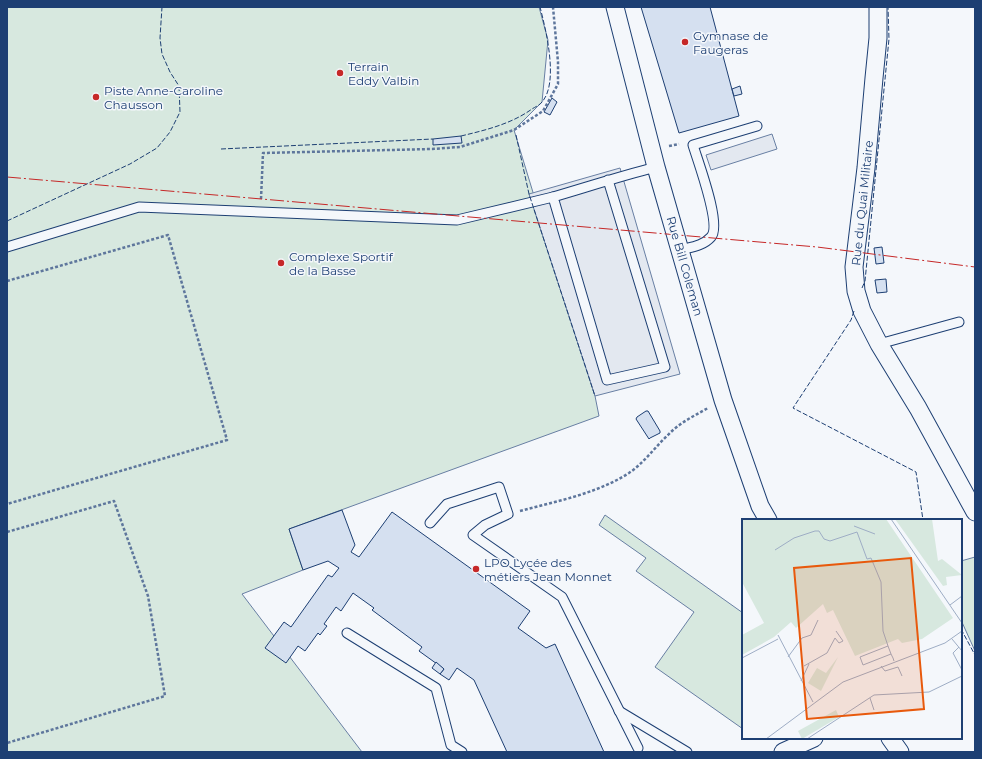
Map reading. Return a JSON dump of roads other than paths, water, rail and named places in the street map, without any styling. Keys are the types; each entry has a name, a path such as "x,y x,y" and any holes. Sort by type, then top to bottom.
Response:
{"street":[{"name":"Rue Bill Coleman","path":"615,7 656,167 723,400 760,506 767,519"},
{"name":"Rue du Quai Militaire","path":"878,7 878,38 871,116 854,267 856,291 862,311 879,344 918,408 975,512"},
{"path":"783,752 812,739"},
{"path":"891,739 900,752"}],"lane":[{"path":"680,250 700,245 712,237 714,230 713,212 693,145 757,126"},
{"path":"7,247 139,207 457,220 553,197 656,167"},
{"path":"553,197 607,380 665,367 608,180"},
{"path":"879,344 959,322"},
{"path":"430,523 447,504 499,487 508,514 486,525 473,536 562,597 638,748"},
{"path":"347,633 436,688 451,745 462,752"},
{"path":"619,712 687,752"}],"place":[{"name":"Gymnase de Faugeras","path":"685,42"},
{"name":"Terrain Eddy Valbin","path":"340,73"},
{"name":"Piste Anne-Caroline Chausson","path":"96,97"},
{"name":"Complexe Sportif de la Basse","path":"281,263"},
{"name":"LPO Lycée des métiers Jean Monnet","path":"476,569"}]}
